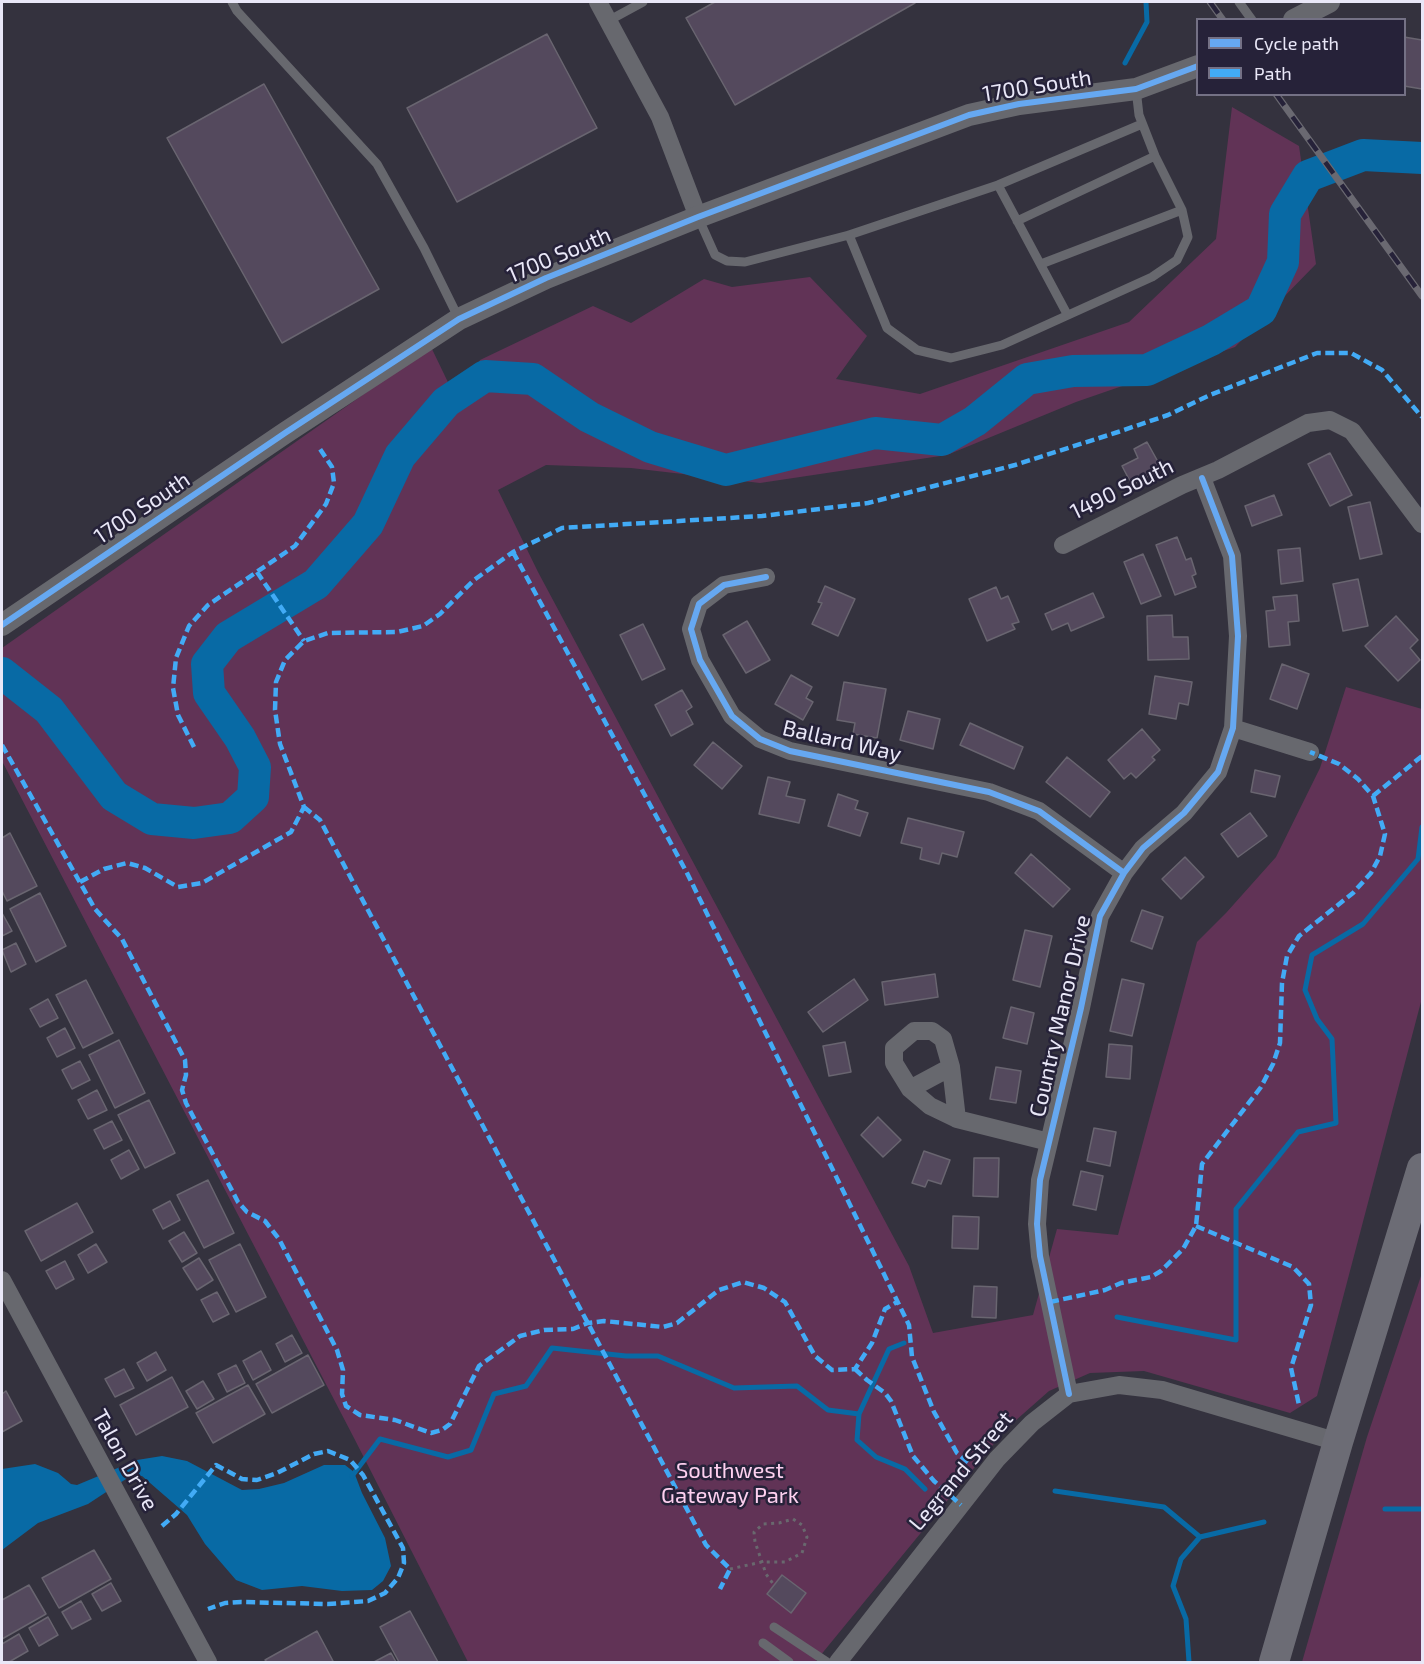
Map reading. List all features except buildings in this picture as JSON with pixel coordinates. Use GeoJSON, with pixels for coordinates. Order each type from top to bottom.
{"type":"FeatureCollection","features":[{"type":"Feature","properties":{"kind":"highway"},"geometry":{"type":"LineString","coordinates":[[1274,1662],[1338,1442],[1422,1168]]}},
{"type":"Feature","properties":{"kind":"street"},"geometry":{"type":"LineString","coordinates":[[598,2],[660,117],[698,217]]}},
{"type":"Feature","properties":{"kind":"street"},"geometry":{"type":"LineString","coordinates":[[1298,18],[1329,2]]}},
{"type":"Feature","properties":{"kind":"street","name":"1700 South"},"geometry":{"type":"LineString","coordinates":[[8,620],[459,319],[546,278],[698,217],[969,115],[1019,104],[1136,89],[1196,66]]}},
{"type":"Feature","properties":{"kind":"street","name":"1490 South"},"geometry":{"type":"LineString","coordinates":[[1063,545],[1182,485],[1202,478],[1308,423],[1330,420],[1352,430],[1422,524]]}},
{"type":"Feature","properties":{"kind":"street","name":"Country Manor Drive"},"geometry":{"type":"LineString","coordinates":[[1069,1394],[1040,1256],[1037,1224],[1040,1180],[1081,1008],[1100,916],[1124,873],[1143,848],[1184,813],[1218,772],[1233,728],[1238,636],[1232,556],[1202,478]]}},
{"type":"Feature","properties":{"kind":"street","name":"Ballard Way"},"geometry":{"type":"LineString","coordinates":[[766,577],[724,585],[699,604],[691,629],[700,660],[732,716],[760,739],[790,751],[989,792],[1040,811],[1124,873]]}},
{"type":"Feature","properties":{"kind":"street"},"geometry":{"type":"LineString","coordinates":[[1233,728],[1310,753]]}},
{"type":"Feature","properties":{"kind":"street"},"geometry":{"type":"LineString","coordinates":[[957,1119],[951,1067],[943,1039],[932,1031],[914,1031],[894,1048],[894,1064],[910,1089],[930,1106],[957,1119],[1049,1142]]}},
{"type":"Feature","properties":{"kind":"street"},"geometry":{"type":"LineString","coordinates":[[910,1089],[951,1067]]}},
{"type":"Feature","properties":{"kind":"street","name":"Talon Drive"},"geometry":{"type":"LineString","coordinates":[[2,1280],[208,1662]]}},
{"type":"Feature","properties":{"kind":"street","name":"Legrand Street"},"geometry":{"type":"LineString","coordinates":[[838,1662],[997,1459],[1032,1423],[1069,1394],[1119,1385],[1162,1390],[1338,1442]]}},
{"type":"Feature","properties":{"kind":"lane"},"geometry":{"type":"LineString","coordinates":[[232,2],[237,11],[377,164],[424,248],[459,319]]}},
{"type":"Feature","properties":{"kind":"lane"},"geometry":{"type":"LineString","coordinates":[[608,21],[643,2]]}},
{"type":"Feature","properties":{"kind":"lane"},"geometry":{"type":"LineString","coordinates":[[1239,2],[1251,18]]}},
{"type":"Feature","properties":{"kind":"lane"},"geometry":{"type":"LineString","coordinates":[[849,235],[887,328],[917,350],[951,358],[1002,345],[1152,277],[1177,260],[1188,237],[1182,210],[1142,124],[1136,89]]}},
{"type":"Feature","properties":{"kind":"lane"},"geometry":{"type":"LineString","coordinates":[[698,217],[716,255],[727,261],[745,262],[849,235],[998,184],[1142,124]]}},
{"type":"Feature","properties":{"kind":"lane"},"geometry":{"type":"LineString","coordinates":[[1017,221],[1155,156]]}},
{"type":"Feature","properties":{"kind":"lane"},"geometry":{"type":"LineString","coordinates":[[998,184],[1067,314]]}},
{"type":"Feature","properties":{"kind":"lane"},"geometry":{"type":"LineString","coordinates":[[1041,264],[1182,210]]}},
{"type":"Feature","properties":{"kind":"lane"},"geometry":{"type":"LineString","coordinates":[[774,1627],[827,1662]]}},
{"type":"Feature","properties":{"kind":"lane"},"geometry":{"type":"LineString","coordinates":[[763,1643],[789,1662]]}},
{"type":"Feature","properties":{"kind":"path"},"geometry":{"type":"LineString","coordinates":[[730,1569],[762,1562],[785,1562],[802,1553],[807,1537],[802,1525],[793,1519],[763,1524],[754,1532],[755,1542],[762,1562],[766,1574],[774,1585]]}},
{"type":"Feature","properties":{"kind":"green space","name":"Southwest Gateway Park"},"geometry":{"type":"Polygon","coordinates":[[[1232,107],[1299,146],[1316,264],[1235,347],[1076,402],[947,455],[760,483],[631,468],[546,465],[498,490],[538,572],[909,1266],[933,1333],[1033,1315],[1057,1229],[1118,1235],[1197,942],[1276,857],[1320,768],[1346,687],[1422,709],[1422,998],[1317,1396],[1290,1413],[1144,1371],[1090,1373],[1049,1391],[1006,1429],[815,1662],[468,1662],[2,761],[2,648],[431,347],[458,403],[480,360],[593,306],[631,323],[704,279],[732,287],[810,277],[867,336],[836,379],[920,394],[1129,322],[1216,239],[1232,107]]]}},
{"type":"Feature","properties":{"kind":"green space"},"geometry":{"type":"Polygon","coordinates":[[[1422,1273],[1422,1662],[1302,1662],[1367,1437],[1422,1273]]]}},
{"type":"Feature","properties":{"kind":"water"},"geometry":{"type":"Polygon","coordinates":[[[162,1456],[187,1461],[242,1490],[259,1489],[284,1483],[324,1465],[345,1465],[354,1472],[385,1538],[391,1566],[383,1581],[372,1590],[342,1591],[302,1586],[262,1590],[236,1580],[205,1544],[187,1515],[142,1476],[129,1477],[88,1504],[38,1523],[2,1550],[2,1469],[35,1464],[58,1473],[71,1484],[77,1485],[137,1460],[162,1456]]]}},
{"type":"Feature","properties":{"kind":"waterway"},"geometry":{"type":"LineString","coordinates":[[1125,63],[1147,22],[1146,2]]}},
{"type":"Feature","properties":{"kind":"waterway"},"geometry":{"type":"LineString","coordinates":[[2,673],[49,710],[114,796],[152,819],[194,823],[230,818],[253,797],[255,767],[240,738],[209,693],[207,664],[228,637],[316,584],[368,524],[400,456],[446,402],[485,376],[533,379],[589,417],[650,447],[726,470],[875,433],[942,440],[975,421],[1027,379],[1073,371],[1147,370],[1211,340],[1261,310],[1283,262],[1285,214],[1308,176],[1363,155],[1422,158]]}},
{"type":"Feature","properties":{"kind":"waterway"},"geometry":{"type":"LineString","coordinates":[[1117,1317],[1236,1340],[1236,1209],[1298,1132],[1336,1123],[1332,1039],[1317,1019],[1305,990],[1312,955],[1363,924],[1418,859],[1422,827]]}},
{"type":"Feature","properties":{"kind":"waterway"},"geometry":{"type":"LineString","coordinates":[[859,1414],[889,1349],[904,1343]]}},
{"type":"Feature","properties":{"kind":"waterway"},"geometry":{"type":"LineString","coordinates":[[352,1476],[380,1439],[448,1457],[471,1450],[494,1394],[526,1386],[552,1348],[626,1356],[658,1356],[734,1388],[797,1386],[828,1410],[859,1414],[857,1440],[876,1457],[905,1469],[925,1489]]}},
{"type":"Feature","properties":{"kind":"waterway"},"geometry":{"type":"LineString","coordinates":[[1055,1491],[1164,1507],[1200,1537]]}},
{"type":"Feature","properties":{"kind":"waterway"},"geometry":{"type":"LineString","coordinates":[[1385,1509],[1422,1509]]}},
{"type":"Feature","properties":{"kind":"waterway"},"geometry":{"type":"LineString","coordinates":[[1189,1662],[1186,1619],[1173,1586],[1181,1559],[1200,1537],[1264,1522]]}},
{"type":"Feature","properties":{"kind":"railway"},"geometry":{"type":"LineString","coordinates":[[1210,2],[1222,18]]}},
{"type":"Feature","properties":{"kind":"railway"},"geometry":{"type":"LineString","coordinates":[[1277,96],[1422,296]]}},
{"type":"Feature","properties":{"kind":"marked path"},"geometry":{"type":"LineString","coordinates":[[80,882],[104,869],[127,863],[145,868],[178,887],[202,883],[291,832],[304,807],[280,744],[275,710],[276,682],[285,660],[304,641],[328,633],[397,632],[423,626],[440,614],[474,580],[513,552],[562,528],[762,516],[868,503],[1015,465],[1118,432],[1168,415],[1210,395],[1317,353],[1351,353],[1382,370],[1422,417]]}},
{"type":"Feature","properties":{"kind":"marked path"},"geometry":{"type":"LineString","coordinates":[[194,747],[178,715],[173,688],[176,658],[189,626],[208,605],[295,546],[326,504],[334,483],[332,467],[318,446]]}},
{"type":"Feature","properties":{"kind":"marked path"},"geometry":{"type":"LineString","coordinates":[[513,552],[687,873],[909,1325],[912,1357],[934,1412],[957,1453],[969,1463]]}},
{"type":"Feature","properties":{"kind":"marked path"},"geometry":{"type":"LineString","coordinates":[[257,572],[304,641]]}},
{"type":"Feature","properties":{"kind":"marked path"},"geometry":{"type":"LineString","coordinates":[[2,745],[95,909],[122,939],[185,1060],[186,1075],[182,1090],[186,1103],[238,1202],[247,1212],[265,1221],[279,1239],[337,1350],[343,1370],[342,1394],[346,1406],[360,1415],[395,1420],[431,1433],[442,1430],[450,1424],[479,1366],[520,1336],[544,1330],[573,1329],[588,1323],[604,1321],[663,1327],[677,1323],[719,1290],[743,1282],[764,1288],[785,1302],[815,1356],[832,1370],[855,1369],[872,1343],[885,1309],[897,1302]]}},
{"type":"Feature","properties":{"kind":"marked path"},"geometry":{"type":"LineString","coordinates":[[1050,1302],[1151,1277],[1161,1271],[1183,1249],[1196,1226],[1202,1164],[1261,1087],[1273,1064],[1280,1043],[1282,983],[1287,956],[1299,936],[1353,893],[1371,873],[1380,856],[1385,834],[1373,796],[1358,779],[1339,764],[1310,752]]}},
{"type":"Feature","properties":{"kind":"marked path"},"geometry":{"type":"LineString","coordinates":[[1373,796],[1422,756]]}},
{"type":"Feature","properties":{"kind":"marked path"},"geometry":{"type":"LineString","coordinates":[[304,807],[320,820],[706,1545],[730,1569],[720,1589]]}},
{"type":"Feature","properties":{"kind":"marked path"},"geometry":{"type":"LineString","coordinates":[[1196,1226],[1293,1267],[1309,1284],[1311,1305],[1291,1368],[1299,1405]]}},
{"type":"Feature","properties":{"kind":"marked path"},"geometry":{"type":"LineString","coordinates":[[855,1369],[885,1393],[891,1401],[913,1456],[934,1481],[961,1505]]}},
{"type":"Feature","properties":{"kind":"marked path"},"geometry":{"type":"LineString","coordinates":[[162,1526],[176,1514],[216,1465],[242,1479],[257,1480],[277,1473],[314,1454],[328,1451],[350,1460],[363,1475],[403,1548],[404,1563],[398,1578],[385,1593],[368,1601],[328,1604],[241,1602],[225,1603],[208,1609]]}},
{"type":"Feature","properties":{"kind":"cycle path"},"geometry":{"type":"LineString","coordinates":[[2,625],[285,433],[459,319],[546,278],[698,217],[969,115],[1019,104],[1136,89],[1196,67]]}},
{"type":"Feature","properties":{"kind":"cycle path"},"geometry":{"type":"LineString","coordinates":[[1069,1394],[1040,1256],[1037,1224],[1040,1180],[1081,1008],[1100,916],[1124,873],[1143,848],[1184,813],[1218,772],[1233,728],[1238,636],[1232,556],[1202,478]]}},
{"type":"Feature","properties":{"kind":"cycle path"},"geometry":{"type":"LineString","coordinates":[[766,577],[724,585],[699,604],[691,629],[700,660],[732,716],[760,739],[790,751],[989,792],[1039,811],[1124,873]]}}]}
